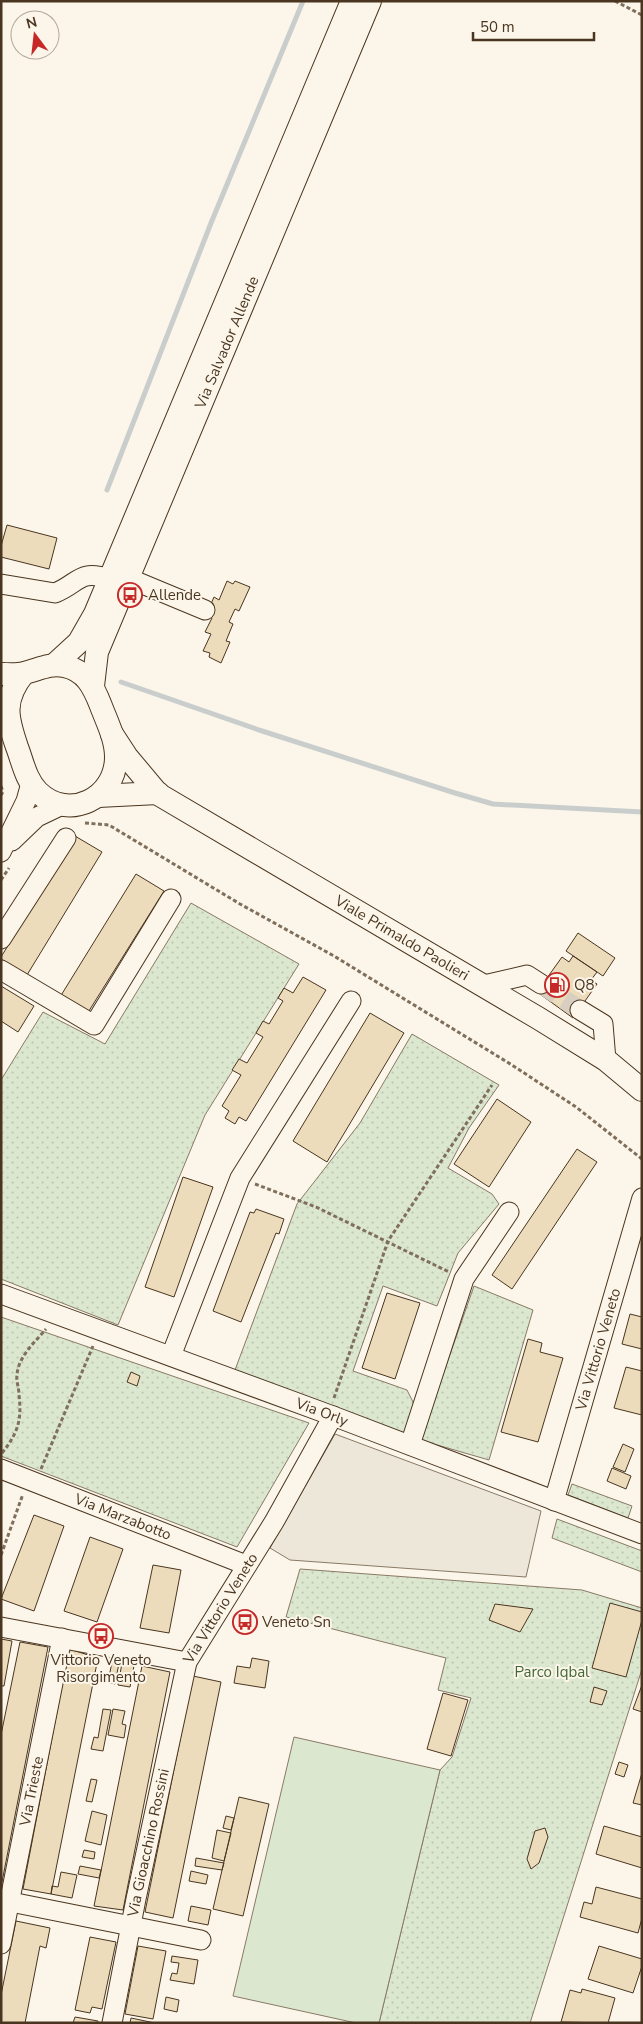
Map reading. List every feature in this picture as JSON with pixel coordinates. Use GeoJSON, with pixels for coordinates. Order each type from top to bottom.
{"type":"FeatureCollection","features":[{"type":"Feature","properties":{"kind":"main road","name":"Via Salvador Allende"},"geometry":{"type":"LineString","coordinates":[[93,686],[97,652],[119,578],[352,1]]}},
{"type":"Feature","properties":{"kind":"main road","name":"Via Salvador Allende"},"geometry":{"type":"LineString","coordinates":[[54,665],[79,642],[119,578],[370,1]]}},
{"type":"Feature","properties":{"kind":"main road","name":"Viale Primaldo Paolieri"},"geometry":{"type":"LineString","coordinates":[[1,674],[24,673],[38,667],[64,666],[76,671],[93,686],[115,746],[115,764],[110,782],[98,796]]}},
{"type":"Feature","properties":{"kind":"main road"},"geometry":{"type":"LineString","coordinates":[[24,673],[14,687],[8,704],[7,728],[31,783],[42,795],[60,806],[77,804],[98,796],[158,793]]}},
{"type":"Feature","properties":{"kind":"main road","name":"Viale Primaldo Paolieri"},"geometry":{"type":"LineString","coordinates":[[112,734],[128,757],[158,793],[484,985],[606,1060],[642,1090]]}},
{"type":"Feature","properties":{"kind":"street"},"geometry":{"type":"LineString","coordinates":[[1,584],[55,593],[86,575],[99,575],[119,578],[204,610]]}},
{"type":"Feature","properties":{"kind":"street"},"geometry":{"type":"LineString","coordinates":[[6,853],[31,783]]}},
{"type":"Feature","properties":{"kind":"street"},"geometry":{"type":"LineString","coordinates":[[6,853],[37,818],[60,806]]}},
{"type":"Feature","properties":{"kind":"street"},"geometry":{"type":"LineString","coordinates":[[1,939],[66,838]]}},
{"type":"Feature","properties":{"kind":"street"},"geometry":{"type":"LineString","coordinates":[[1,970],[94,1025],[171,899]]}},
{"type":"Feature","properties":{"kind":"street"},"geometry":{"type":"LineString","coordinates":[[484,985],[527,975],[541,984]]}},
{"type":"Feature","properties":{"kind":"street"},"geometry":{"type":"LineString","coordinates":[[171,1356],[240,1178],[350,1001]]}},
{"type":"Feature","properties":{"kind":"street"},"geometry":{"type":"LineString","coordinates":[[580,1010],[603,1024],[606,1060]]}},
{"type":"Feature","properties":{"kind":"street","name":"Via Vittorio Veneto"},"geometry":{"type":"LineString","coordinates":[[554,1501],[642,1198]]}},
{"type":"Feature","properties":{"kind":"street"},"geometry":{"type":"LineString","coordinates":[[410,1445],[464,1279],[509,1212]]}},
{"type":"Feature","properties":{"kind":"street","name":"Via Orly"},"geometry":{"type":"LineString","coordinates":[[1,1294],[333,1416],[642,1534]]}},
{"type":"Feature","properties":{"kind":"street","name":"Via Vittorio Veneto"},"geometry":{"type":"LineString","coordinates":[[1,1627],[187,1662],[274,1522],[333,1416]]}},
{"type":"Feature","properties":{"kind":"street","name":"Via Marzabotto"},"geometry":{"type":"LineString","coordinates":[[1,1469],[246,1565]]}},
{"type":"Feature","properties":{"kind":"street","name":"Via Trieste"},"geometry":{"type":"LineString","coordinates":[[1,1944],[6,1901],[62,1638]]}},
{"type":"Feature","properties":{"kind":"street","name":"Via Gioacchino Rossini"},"geometry":{"type":"LineString","coordinates":[[112,2023],[187,1662]]}},
{"type":"Feature","properties":{"kind":"street"},"geometry":{"type":"LineString","coordinates":[[6,1901],[201,1940]]}},
{"type":"Feature","properties":{"kind":"path"},"geometry":{"type":"LineString","coordinates":[[615,1],[642,15]]}},
{"type":"Feature","properties":{"kind":"path"},"geometry":{"type":"LineString","coordinates":[[1,786],[3,792],[1,795]]}},
{"type":"Feature","properties":{"kind":"path"},"geometry":{"type":"LineString","coordinates":[[83,823],[109,825],[240,904],[334,956],[512,1065],[576,1108],[642,1159]]}},
{"type":"Feature","properties":{"kind":"path"},"geometry":{"type":"LineString","coordinates":[[1,880],[6,853]]}},
{"type":"Feature","properties":{"kind":"path"},"geometry":{"type":"LineString","coordinates":[[333,1416],[331,1406],[388,1241],[492,1085]]}},
{"type":"Feature","properties":{"kind":"path"},"geometry":{"type":"LineString","coordinates":[[240,1178],[316,1207],[464,1279]]}},
{"type":"Feature","properties":{"kind":"path"},"geometry":{"type":"LineString","coordinates":[[1,1453],[15,1432],[21,1416],[17,1375],[20,1364],[29,1348],[49,1324]]}},
{"type":"Feature","properties":{"kind":"path"},"geometry":{"type":"LineString","coordinates":[[1,1555],[24,1492],[44,1465],[99,1330]]}},
{"type":"Feature","properties":{"kind":"green space"},"geometry":{"type":"Polygon","coordinates":[[[191,903],[299,964],[205,1115],[118,1325],[1,1279],[1,1080],[43,1012],[105,1044],[191,903]]]}},
{"type":"Feature","properties":{"kind":"green space"},"geometry":{"type":"Polygon","coordinates":[[[412,1034],[499,1085],[469,1128],[448,1168],[492,1194],[499,1204],[458,1253],[437,1306],[383,1286],[353,1371],[407,1390],[415,1406],[406,1434],[235,1370],[297,1204],[360,1123],[412,1034]]]}},
{"type":"Feature","properties":{"kind":"green space"},"geometry":{"type":"Polygon","coordinates":[[[474,1286],[533,1310],[489,1460],[420,1440],[474,1286]]]}},
{"type":"Feature","properties":{"kind":"green space"},"geometry":{"type":"Polygon","coordinates":[[[1,1317],[309,1423],[237,1547],[1,1456],[1,1317]]]}},
{"type":"Feature","properties":{"kind":"green space"},"geometry":{"type":"Polygon","coordinates":[[[572,1484],[632,1506],[628,1518],[568,1495],[572,1484]]]}},
{"type":"Feature","properties":{"kind":"green space"},"geometry":{"type":"Polygon","coordinates":[[[557,1519],[642,1551],[642,1572],[552,1538],[557,1519]]]}},
{"type":"Feature","properties":{"kind":"green space","name":"Parco Iqbal"},"geometry":{"type":"Polygon","coordinates":[[[300,1569],[582,1590],[642,1608],[642,1669],[530,2023],[379,2023],[440,1770],[452,1757],[471,1698],[438,1690],[446,1658],[286,1617],[300,1569]]]}},
{"type":"Feature","properties":{"kind":"green space"},"geometry":{"type":"Polygon","coordinates":[[[294,1737],[440,1770],[379,2023],[356,2023],[233,1996],[294,1737]]]}},
{"type":"Feature","properties":{"kind":"shaded area"},"geometry":{"type":"Polygon","coordinates":[[[335,1434],[541,1511],[526,1577],[290,1560],[270,1548],[335,1434]]]}},
{"type":"Feature","properties":{"kind":"building"},"geometry":{"type":"Polygon","coordinates":[[[7,525],[57,538],[49,569],[1,557],[1,546],[7,525]]]}},
{"type":"Feature","properties":{"kind":"building"},"geometry":{"type":"Polygon","coordinates":[[[227,581],[233,584],[235,581],[250,587],[239,611],[235,609],[229,622],[233,624],[226,641],[230,642],[221,663],[209,657],[210,653],[203,651],[211,634],[205,632],[212,618],[206,615],[214,597],[219,600],[227,581]]]}},
{"type":"Feature","properties":{"kind":"building"},"geometry":{"type":"Polygon","coordinates":[[[75,836],[102,852],[27,975],[1,959],[1,957],[75,836]]]}},
{"type":"Feature","properties":{"kind":"building"},"geometry":{"type":"Polygon","coordinates":[[[136,874],[164,891],[87,1014],[60,997],[136,874]]]}},
{"type":"Feature","properties":{"kind":"building"},"geometry":{"type":"Polygon","coordinates":[[[578,933],[615,958],[603,976],[566,951],[578,933]]]}},
{"type":"Feature","properties":{"kind":"building"},"geometry":{"type":"Polygon","coordinates":[[[573,956],[597,972],[591,980],[597,984],[573,1018],[537,992],[562,957],[569,962],[573,956]]]}},
{"type":"Feature","properties":{"kind":"building"},"geometry":{"type":"Polygon","coordinates":[[[303,977],[326,990],[246,1121],[239,1117],[235,1124],[225,1118],[229,1111],[222,1106],[241,1075],[232,1070],[239,1059],[247,1063],[263,1037],[256,1033],[263,1021],[269,1024],[283,1001],[278,998],[284,988],[293,993],[303,977]]]}},
{"type":"Feature","properties":{"kind":"building"},"geometry":{"type":"Polygon","coordinates":[[[1,986],[34,1006],[18,1032],[1,1021],[1,986]]]}},
{"type":"Feature","properties":{"kind":"building"},"geometry":{"type":"Polygon","coordinates":[[[370,1013],[404,1033],[327,1162],[293,1141],[370,1013]]]}},
{"type":"Feature","properties":{"kind":"building"},"geometry":{"type":"Polygon","coordinates":[[[497,1099],[531,1122],[489,1187],[454,1164],[497,1099]]]}},
{"type":"Feature","properties":{"kind":"building"},"geometry":{"type":"Polygon","coordinates":[[[577,1149],[597,1162],[512,1289],[492,1275],[577,1149]]]}},
{"type":"Feature","properties":{"kind":"building"},"geometry":{"type":"Polygon","coordinates":[[[183,1177],[213,1187],[174,1297],[145,1287],[183,1177]]]}},
{"type":"Feature","properties":{"kind":"building"},"geometry":{"type":"Polygon","coordinates":[[[256,1209],[284,1219],[279,1234],[276,1233],[241,1322],[213,1311],[250,1212],[254,1213],[256,1209]]]}},
{"type":"Feature","properties":{"kind":"building"},"geometry":{"type":"Polygon","coordinates":[[[387,1293],[420,1303],[395,1379],[362,1368],[387,1293]]]}},
{"type":"Feature","properties":{"kind":"building"},"geometry":{"type":"Polygon","coordinates":[[[630,1314],[642,1317],[642,1349],[622,1344],[630,1314]]]}},
{"type":"Feature","properties":{"kind":"building"},"geometry":{"type":"Polygon","coordinates":[[[528,1339],[542,1343],[540,1352],[563,1358],[538,1442],[501,1432],[528,1339]]]}},
{"type":"Feature","properties":{"kind":"building"},"geometry":{"type":"Polygon","coordinates":[[[626,1367],[642,1371],[642,1415],[614,1408],[626,1367]]]}},
{"type":"Feature","properties":{"kind":"building"},"geometry":{"type":"Polygon","coordinates":[[[131,1372],[140,1376],[137,1386],[127,1382],[131,1372]]]}},
{"type":"Feature","properties":{"kind":"building"},"geometry":{"type":"Polygon","coordinates":[[[623,1444],[634,1449],[625,1472],[613,1467],[623,1444]]]}},
{"type":"Feature","properties":{"kind":"building"},"geometry":{"type":"Polygon","coordinates":[[[612,1468],[631,1476],[626,1489],[607,1481],[612,1468]]]}},
{"type":"Feature","properties":{"kind":"building"},"geometry":{"type":"Polygon","coordinates":[[[34,1515],[64,1526],[34,1611],[1,1599],[34,1515]]]}},
{"type":"Feature","properties":{"kind":"building"},"geometry":{"type":"Polygon","coordinates":[[[90,1537],[123,1549],[97,1622],[64,1611],[90,1537]]]}},
{"type":"Feature","properties":{"kind":"building"},"geometry":{"type":"Polygon","coordinates":[[[153,1565],[181,1570],[169,1633],[140,1628],[153,1565]]]}},
{"type":"Feature","properties":{"kind":"building"},"geometry":{"type":"Polygon","coordinates":[[[610,1603],[642,1612],[642,1620],[626,1677],[592,1668],[610,1603]]]}},
{"type":"Feature","properties":{"kind":"building"},"geometry":{"type":"Polygon","coordinates":[[[495,1604],[533,1609],[520,1632],[489,1620],[495,1604]]]}},
{"type":"Feature","properties":{"kind":"building"},"geometry":{"type":"Polygon","coordinates":[[[1,1639],[12,1641],[4,1686],[1,1686],[1,1639]]]}},
{"type":"Feature","properties":{"kind":"building"},"geometry":{"type":"Polygon","coordinates":[[[20,1642],[48,1647],[1,1887],[1,1735],[20,1642]]]}},
{"type":"Feature","properties":{"kind":"building"},"geometry":{"type":"Polygon","coordinates":[[[69,1649],[98,1658],[51,1894],[23,1889],[69,1649]]]}},
{"type":"Feature","properties":{"kind":"building"},"geometry":{"type":"Polygon","coordinates":[[[252,1658],[269,1661],[265,1688],[234,1683],[237,1666],[250,1668],[252,1658]]]}},
{"type":"Feature","properties":{"kind":"building"},"geometry":{"type":"Polygon","coordinates":[[[112,1662],[119,1663],[115,1684],[108,1682],[112,1662]]]}},
{"type":"Feature","properties":{"kind":"building"},"geometry":{"type":"Polygon","coordinates":[[[122,1663],[134,1666],[130,1687],[118,1685],[122,1663]]]}},
{"type":"Feature","properties":{"kind":"building"},"geometry":{"type":"Polygon","coordinates":[[[142,1666],[170,1672],[123,1910],[94,1906],[142,1666]]]}},
{"type":"Feature","properties":{"kind":"building"},"geometry":{"type":"Polygon","coordinates":[[[193,1676],[221,1682],[173,1918],[145,1912],[193,1676]]]}},
{"type":"Feature","properties":{"kind":"building"},"geometry":{"type":"Polygon","coordinates":[[[642,1685],[642,1712],[633,1709],[642,1685]]]}},
{"type":"Feature","properties":{"kind":"building"},"geometry":{"type":"Polygon","coordinates":[[[594,1687],[607,1691],[602,1705],[590,1702],[594,1687]]]}},
{"type":"Feature","properties":{"kind":"building"},"geometry":{"type":"Polygon","coordinates":[[[443,1693],[468,1700],[451,1756],[427,1749],[443,1693]]]}},
{"type":"Feature","properties":{"kind":"building"},"geometry":{"type":"Polygon","coordinates":[[[103,1709],[111,1710],[103,1751],[91,1749],[94,1737],[98,1738],[103,1709]]]}},
{"type":"Feature","properties":{"kind":"building"},"geometry":{"type":"Polygon","coordinates":[[[113,1709],[125,1711],[122,1724],[126,1725],[124,1738],[108,1735],[113,1709]]]}},
{"type":"Feature","properties":{"kind":"building"},"geometry":{"type":"Polygon","coordinates":[[[619,1762],[628,1765],[624,1777],[615,1774],[619,1762]]]}},
{"type":"Feature","properties":{"kind":"building"},"geometry":{"type":"Polygon","coordinates":[[[642,1773],[642,1805],[633,1803],[642,1773]]]}},
{"type":"Feature","properties":{"kind":"building"},"geometry":{"type":"Polygon","coordinates":[[[91,1779],[97,1780],[92,1802],[86,1801],[91,1779]]]}},
{"type":"Feature","properties":{"kind":"building"},"geometry":{"type":"Polygon","coordinates":[[[239,1797],[269,1804],[243,1916],[213,1909],[239,1797]]]}},
{"type":"Feature","properties":{"kind":"building"},"geometry":{"type":"Polygon","coordinates":[[[92,1811],[107,1815],[101,1845],[85,1841],[92,1811]]]}},
{"type":"Feature","properties":{"kind":"building"},"geometry":{"type":"Polygon","coordinates":[[[226,1816],[234,1818],[231,1830],[223,1828],[226,1816]]]}},
{"type":"Feature","properties":{"kind":"building"},"geometry":{"type":"Polygon","coordinates":[[[604,1826],[642,1837],[642,1868],[596,1854],[604,1826]]]}},
{"type":"Feature","properties":{"kind":"building"},"geometry":{"type":"Polygon","coordinates":[[[545,1828],[548,1837],[539,1863],[531,1869],[527,1859],[535,1831],[545,1828]]]}},
{"type":"Feature","properties":{"kind":"building"},"geometry":{"type":"Polygon","coordinates":[[[217,1830],[231,1833],[224,1861],[212,1858],[217,1830]]]}},
{"type":"Feature","properties":{"kind":"building"},"geometry":{"type":"Polygon","coordinates":[[[84,1850],[95,1852],[94,1859],[82,1857],[84,1850]]]}},
{"type":"Feature","properties":{"kind":"building"},"geometry":{"type":"Polygon","coordinates":[[[196,1858],[224,1863],[222,1870],[195,1866],[196,1858]]]}},
{"type":"Feature","properties":{"kind":"building"},"geometry":{"type":"Polygon","coordinates":[[[80,1866],[101,1870],[99,1878],[78,1874],[80,1866]]]}},
{"type":"Feature","properties":{"kind":"building"},"geometry":{"type":"Polygon","coordinates":[[[191,1871],[208,1875],[206,1884],[189,1881],[191,1871]]]}},
{"type":"Feature","properties":{"kind":"building"},"geometry":{"type":"Polygon","coordinates":[[[61,1872],[77,1875],[72,1898],[51,1894],[52,1886],[58,1887],[61,1872]]]}},
{"type":"Feature","properties":{"kind":"building"},"geometry":{"type":"Polygon","coordinates":[[[596,1887],[642,1899],[642,1918],[638,1933],[580,1917],[584,1902],[592,1904],[596,1887]]]}},
{"type":"Feature","properties":{"kind":"building"},"geometry":{"type":"Polygon","coordinates":[[[191,1906],[211,1910],[208,1925],[188,1921],[191,1906]]]}},
{"type":"Feature","properties":{"kind":"building"},"geometry":{"type":"Polygon","coordinates":[[[16,1921],[50,1928],[46,1948],[40,1946],[25,2023],[1,2023],[1,1995],[16,1921]]]}},
{"type":"Feature","properties":{"kind":"building"},"geometry":{"type":"Polygon","coordinates":[[[90,1937],[116,1942],[102,2009],[92,2007],[90,2013],[75,2010],[90,1937]]]}},
{"type":"Feature","properties":{"kind":"building"},"geometry":{"type":"Polygon","coordinates":[[[138,1946],[166,1951],[153,2019],[125,2014],[138,1946]]]}},
{"type":"Feature","properties":{"kind":"building"},"geometry":{"type":"Polygon","coordinates":[[[599,1946],[642,1959],[642,1966],[633,1993],[588,1979],[599,1946]]]}},
{"type":"Feature","properties":{"kind":"building"},"geometry":{"type":"Polygon","coordinates":[[[172,1956],[198,1960],[194,1984],[170,1980],[172,1973],[177,1974],[179,1963],[171,1962],[172,1956]]]}},
{"type":"Feature","properties":{"kind":"building"},"geometry":{"type":"Polygon","coordinates":[[[582,1989],[615,1998],[608,2023],[561,2022],[570,1990],[581,1993],[582,1989]]]}},
{"type":"Feature","properties":{"kind":"building"},"geometry":{"type":"Polygon","coordinates":[[[166,1997],[179,2000],[177,2012],[164,2009],[166,1997]]]}},
{"type":"Feature","properties":{"kind":"building"},"geometry":{"type":"Polygon","coordinates":[[[75,2017],[98,2021],[98,2023],[73,2023],[75,2017]]]}},
{"type":"Feature","properties":{"kind":"building"},"geometry":{"type":"Polygon","coordinates":[[[131,2018],[155,2023],[130,2023],[131,2018]]]}},
{"type":"Feature","properties":{"kind":"waterway"},"geometry":{"type":"LineString","coordinates":[[107,490],[211,223],[303,1]]}},
{"type":"Feature","properties":{"kind":"waterway"},"geometry":{"type":"LineString","coordinates":[[121,682],[259,730],[493,804],[642,812]]}},
{"type":"Feature","properties":{"kind":"tunnel"},"geometry":{"type":"LineString","coordinates":[[541,984],[580,1010]]}},
{"type":"Feature","properties":{"kind":"place","name":"Allende"},"geometry":{"type":"Point","coordinates":[130,595]}},
{"type":"Feature","properties":{"kind":"place","name":"Q8"},"geometry":{"type":"Point","coordinates":[557,985]}},
{"type":"Feature","properties":{"kind":"place","name":"Veneto Sn"},"geometry":{"type":"Point","coordinates":[245,1622]}},
{"type":"Feature","properties":{"kind":"place","name":"Vittorio Veneto Risorgimento"},"geometry":{"type":"Point","coordinates":[101,1636]}}]}
